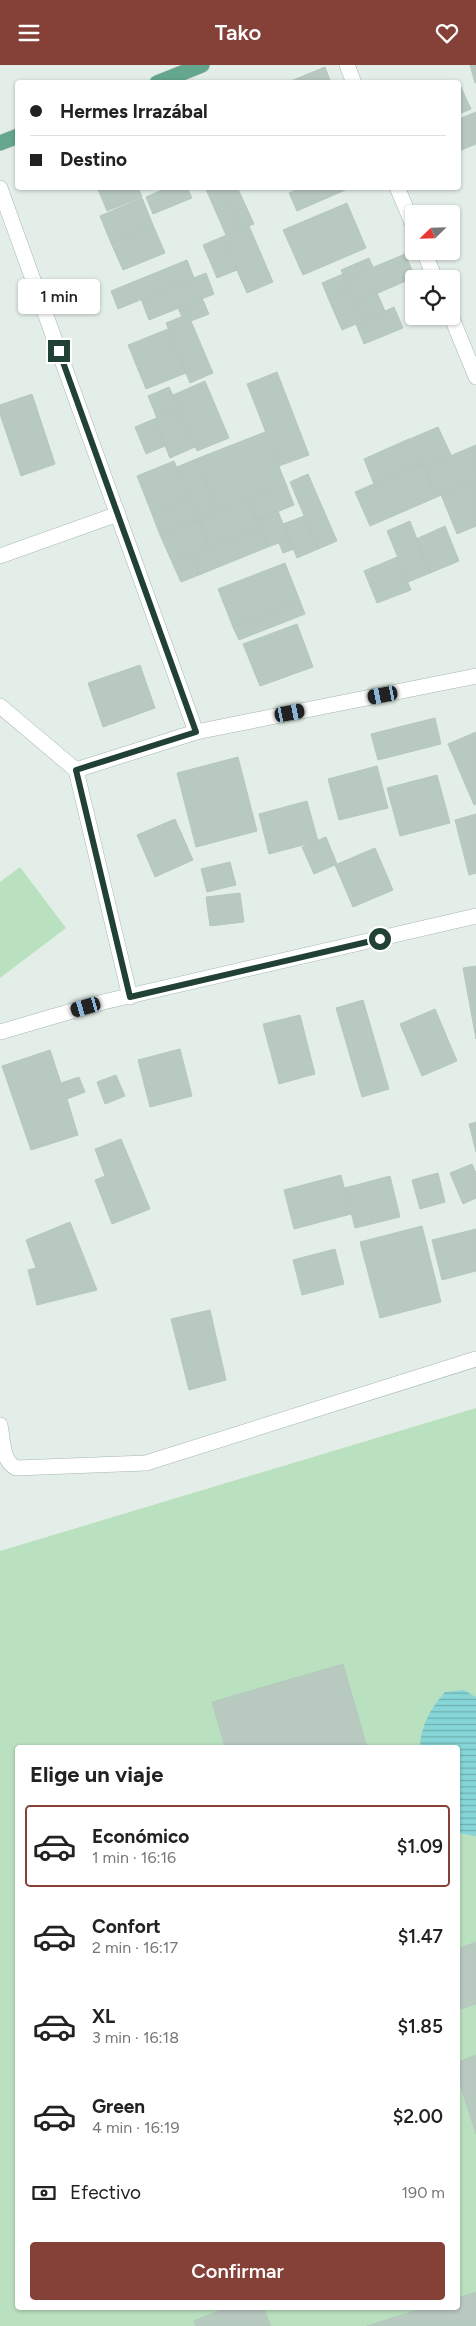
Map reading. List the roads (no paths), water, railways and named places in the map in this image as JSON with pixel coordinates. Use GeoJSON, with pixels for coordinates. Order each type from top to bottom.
{"type":"FeatureCollection","features":[{"type":"Feature","properties":{"kind":"main road"},"geometry":{"type":"LineString","coordinates":[[164,80],[202,65]]}},
{"type":"Feature","properties":{"kind":"main road"},"geometry":{"type":"LineString","coordinates":[[0,143],[15,137]]}},
{"type":"Feature","properties":{"kind":"street"},"geometry":{"type":"LineString","coordinates":[[346,65],[353,80]]}},
{"type":"Feature","properties":{"kind":"street"},"geometry":{"type":"LineString","coordinates":[[0,188],[196,732]]}},
{"type":"Feature","properties":{"kind":"street"},"geometry":{"type":"LineString","coordinates":[[398,190],[405,206]]}},
{"type":"Feature","properties":{"kind":"street"},"geometry":{"type":"LineString","coordinates":[[455,325],[476,377]]}},
{"type":"Feature","properties":{"kind":"street"},"geometry":{"type":"LineString","coordinates":[[0,556],[118,514]]}},
{"type":"Feature","properties":{"kind":"street"},"geometry":{"type":"LineString","coordinates":[[76,770],[196,732],[476,676]]}},
{"type":"Feature","properties":{"kind":"street"},"geometry":{"type":"LineString","coordinates":[[0,706],[76,770],[130,997]]}},
{"type":"Feature","properties":{"kind":"street"},"geometry":{"type":"LineString","coordinates":[[0,1032],[103,1002],[476,917]]}},
{"type":"Feature","properties":{"kind":"street"},"geometry":{"type":"LineString","coordinates":[[0,1425],[6,1457],[9,1465],[16,1468],[146,1463],[476,1359]]}},
{"type":"Feature","properties":{"kind":"water"},"geometry":{"type":"Polygon","coordinates":[[[464,1690],[476,1697],[476,1836],[460,1833],[460,1745],[420,1745],[425,1723],[431,1710],[445,1692],[464,1690]]]}}]}
